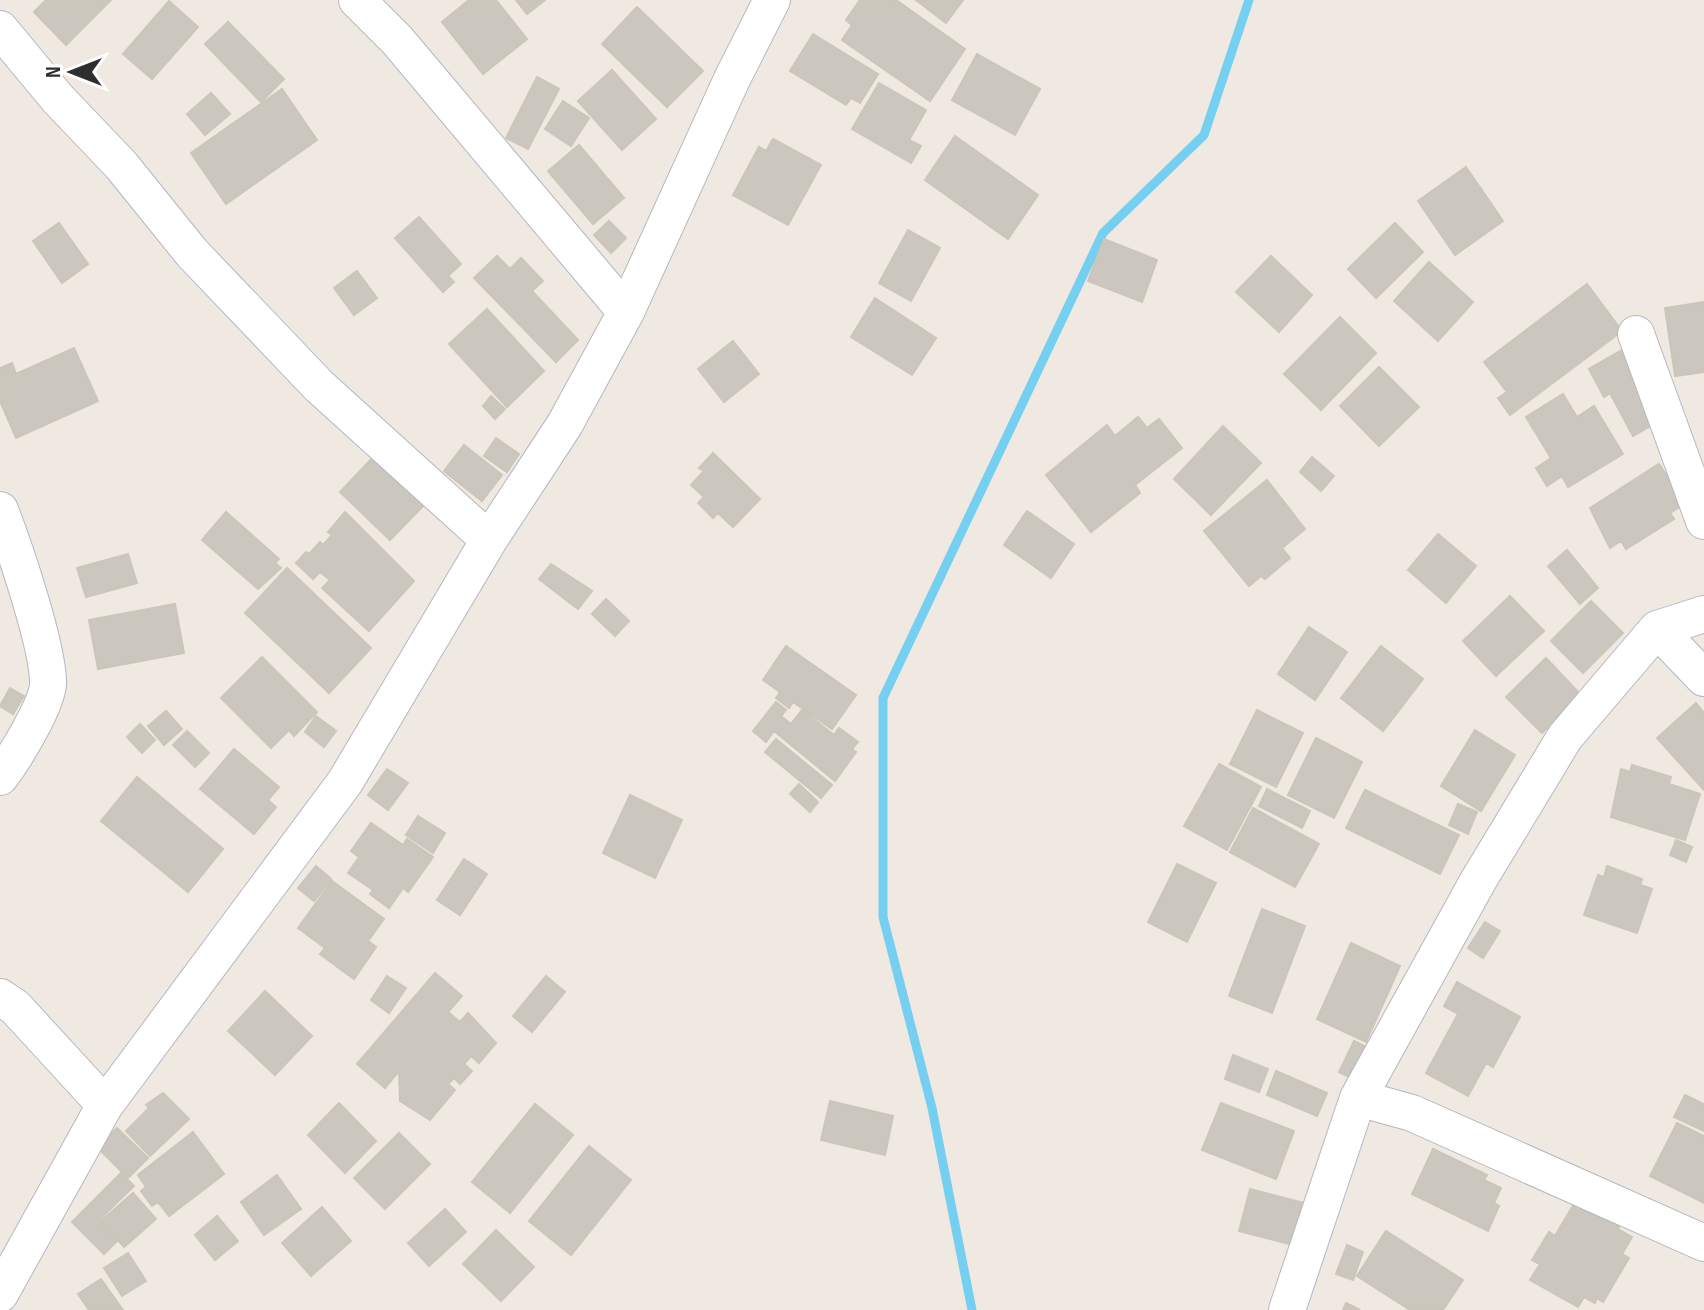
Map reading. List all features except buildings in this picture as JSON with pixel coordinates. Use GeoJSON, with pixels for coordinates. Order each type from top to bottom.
{"type":"FeatureCollection","features":[{"type":"Feature","properties":{"kind":"street"},"geometry":{"type":"LineString","coordinates":[[357,0],[397,40],[626,312]]}},
{"type":"Feature","properties":{"kind":"street"},"geometry":{"type":"LineString","coordinates":[[0,1294],[105,1105],[345,782],[489,540],[565,424],[626,312],[732,79],[772,0]]}},
{"type":"Feature","properties":{"kind":"street"},"geometry":{"type":"LineString","coordinates":[[0,29],[58,99],[121,165],[192,253],[309,375],[489,540]]}},
{"type":"Feature","properties":{"kind":"street"},"geometry":{"type":"LineString","coordinates":[[1636,334],[1704,521]]}},
{"type":"Feature","properties":{"kind":"street"},"geometry":{"type":"LineString","coordinates":[[0,512],[46,659],[48,687],[16,756],[0,777]]}},
{"type":"Feature","properties":{"kind":"street"},"geometry":{"type":"LineString","coordinates":[[1287,1310],[1358,1098],[1478,881],[1565,737],[1657,629],[1704,614]]}},
{"type":"Feature","properties":{"kind":"street"},"geometry":{"type":"LineString","coordinates":[[1657,629],[1704,678]]}},
{"type":"Feature","properties":{"kind":"street"},"geometry":{"type":"LineString","coordinates":[[0,997],[15,1007],[105,1105]]}},
{"type":"Feature","properties":{"kind":"street"},"geometry":{"type":"LineString","coordinates":[[1358,1098],[1412,1113],[1704,1243]]}},
{"type":"Feature","properties":{"kind":"waterway"},"geometry":{"type":"LineString","coordinates":[[972,1310],[932,1108],[883,917],[883,698],[1103,233],[1204,135],[1249,0]]}}]}
